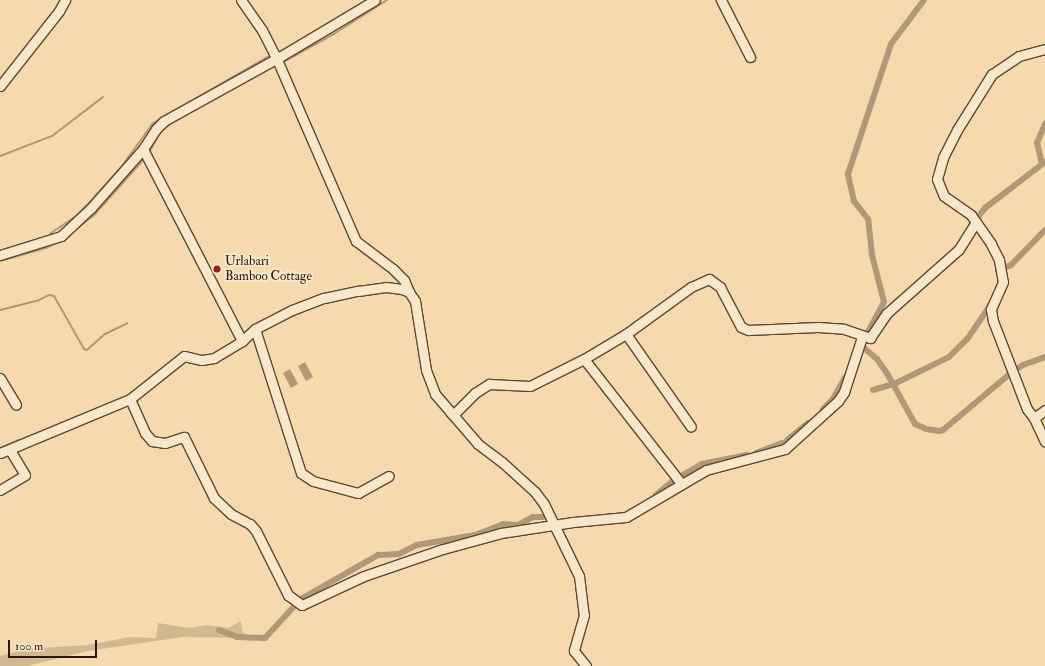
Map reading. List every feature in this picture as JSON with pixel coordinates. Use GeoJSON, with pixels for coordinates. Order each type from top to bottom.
{"type":"FeatureCollection","features":[{"type":"Feature","properties":{"kind":"street"},"geometry":{"type":"LineString","coordinates":[[0,86],[59,11],[65,0]]}},
{"type":"Feature","properties":{"kind":"street"},"geometry":{"type":"LineString","coordinates":[[241,0],[262,30],[276,59],[356,241],[393,269],[404,280],[417,309],[424,358],[431,384],[441,403],[478,444],[535,492],[553,525],[579,576],[584,615],[574,651],[586,666]]}},
{"type":"Feature","properties":{"kind":"street"},"geometry":{"type":"LineString","coordinates":[[0,255],[47,242],[61,236],[91,208],[143,149],[156,129],[164,121],[276,59],[375,0]]}},
{"type":"Feature","properties":{"kind":"street"},"geometry":{"type":"LineString","coordinates":[[721,0],[750,57]]}},
{"type":"Feature","properties":{"kind":"street"},"geometry":{"type":"LineString","coordinates":[[1045,49],[1019,56],[992,74],[957,130],[943,158],[937,179],[939,188],[944,196],[978,227],[999,260],[1003,282],[991,309],[993,321],[1020,396],[1034,418],[1045,442]]}},
{"type":"Feature","properties":{"kind":"street"},"geometry":{"type":"LineString","coordinates":[[143,149],[242,341]]}},
{"type":"Feature","properties":{"kind":"street"},"geometry":{"type":"LineString","coordinates":[[451,413],[454,414],[476,393],[489,384],[530,386],[584,359],[626,334],[675,298],[709,279],[720,287],[741,327],[748,330],[818,327],[844,329],[862,337],[871,337],[888,313],[949,259],[978,227]]}},
{"type":"Feature","properties":{"kind":"street"},"geometry":{"type":"LineString","coordinates":[[0,453],[130,399],[184,356],[208,360],[242,341],[255,329],[292,310],[324,298],[386,287],[402,289],[409,292]]}},
{"type":"Feature","properties":{"kind":"street"},"geometry":{"type":"LineString","coordinates":[[255,329],[301,473],[313,481],[358,493],[389,476]]}},
{"type":"Feature","properties":{"kind":"street"},"geometry":{"type":"LineString","coordinates":[[626,334],[691,427]]}},
{"type":"Feature","properties":{"kind":"street"},"geometry":{"type":"LineString","coordinates":[[130,399],[145,433],[152,441],[165,443],[184,438],[214,498],[231,514],[250,524],[256,531],[288,595],[304,605],[401,562],[501,533],[553,525],[626,518],[681,483],[706,470],[785,449],[838,401],[844,392],[862,337]]}},
{"type":"Feature","properties":{"kind":"street"},"geometry":{"type":"LineString","coordinates":[[584,359],[681,483]]}},
{"type":"Feature","properties":{"kind":"street"},"geometry":{"type":"LineString","coordinates":[[0,378],[16,405]]}},
{"type":"Feature","properties":{"kind":"street"},"geometry":{"type":"LineString","coordinates":[[1034,418],[1045,410]]}},
{"type":"Feature","properties":{"kind":"street"},"geometry":{"type":"LineString","coordinates":[[0,490],[24,475],[10,450]]}},
{"type":"Feature","properties":{"kind":"shaded area"},"geometry":{"type":"Polygon","coordinates":[[[305,362],[313,377],[306,381],[298,366],[305,362]]]}},
{"type":"Feature","properties":{"kind":"shaded area"},"geometry":{"type":"Polygon","coordinates":[[[290,369],[298,384],[291,388],[283,373],[290,369]]]}},
{"type":"Feature","properties":{"kind":"shaded area"},"geometry":{"type":"Polygon","coordinates":[[[241,621],[242,631],[249,638],[183,637],[88,651],[27,666],[0,666],[0,656],[26,649],[87,645],[130,637],[156,638],[158,623],[189,628],[207,625],[228,628],[241,621]]]}},
{"type":"Feature","properties":{"kind":"waterway"},"geometry":{"type":"LineString","coordinates":[[285,61],[334,34],[387,0]]}},
{"type":"Feature","properties":{"kind":"waterway"},"geometry":{"type":"LineString","coordinates":[[867,334],[884,302],[872,255],[868,219],[854,201],[848,174],[891,44],[924,0]]}},
{"type":"Feature","properties":{"kind":"waterway"},"geometry":{"type":"LineString","coordinates":[[50,237],[51,233],[75,217],[90,202],[122,166],[153,123],[271,55]]}},
{"type":"Feature","properties":{"kind":"waterway"},"geometry":{"type":"LineString","coordinates":[[149,153],[160,132],[171,123],[221,95]]}},
{"type":"Feature","properties":{"kind":"waterway"},"geometry":{"type":"LineString","coordinates":[[0,156],[52,136],[103,97]]}},
{"type":"Feature","properties":{"kind":"waterway"},"geometry":{"type":"LineString","coordinates":[[1042,164],[1037,143],[1045,124]]}},
{"type":"Feature","properties":{"kind":"waterway"},"geometry":{"type":"LineString","coordinates":[[71,233],[95,214],[145,158]]}},
{"type":"Feature","properties":{"kind":"waterway"},"geometry":{"type":"LineString","coordinates":[[973,223],[985,208],[1045,162]]}},
{"type":"Feature","properties":{"kind":"waterway"},"geometry":{"type":"LineString","coordinates":[[998,271],[1011,265],[1045,230]]}},
{"type":"Feature","properties":{"kind":"waterway"},"geometry":{"type":"LineString","coordinates":[[0,261],[46,248],[61,240]]}},
{"type":"Feature","properties":{"kind":"waterway"},"geometry":{"type":"LineString","coordinates":[[0,310],[37,301],[49,295],[54,296],[84,349],[87,350],[105,334],[128,323]]}},
{"type":"Feature","properties":{"kind":"waterway"},"geometry":{"type":"LineString","coordinates":[[873,390],[894,384],[949,357],[968,338],[991,304]]}},
{"type":"Feature","properties":{"kind":"waterway"},"geometry":{"type":"LineString","coordinates":[[863,347],[877,359],[888,375],[915,424],[926,429],[939,431],[943,430],[1011,373],[1023,365],[1045,357]]}},
{"type":"Feature","properties":{"kind":"waterway"},"geometry":{"type":"LineString","coordinates":[[823,409],[833,399],[845,377]]}},
{"type":"Feature","properties":{"kind":"waterway"},"geometry":{"type":"LineString","coordinates":[[787,440],[808,423]]}},
{"type":"Feature","properties":{"kind":"waterway"},"geometry":{"type":"LineString","coordinates":[[0,448],[19,440]]}},
{"type":"Feature","properties":{"kind":"waterway"},"geometry":{"type":"LineString","coordinates":[[756,453],[782,443]]}},
{"type":"Feature","properties":{"kind":"waterway"},"geometry":{"type":"LineString","coordinates":[[681,476],[702,464],[747,455]]}},
{"type":"Feature","properties":{"kind":"waterway"},"geometry":{"type":"LineString","coordinates":[[656,495],[674,480]]}},
{"type":"Feature","properties":{"kind":"waterway"},"geometry":{"type":"LineString","coordinates":[[219,630],[237,637],[265,638],[301,599],[378,555],[399,554],[417,545],[475,535],[503,524],[518,525],[533,517],[543,517]]}},
{"type":"Feature","properties":{"kind":"place","name":"Urlabari Bamboo Cottage"},"geometry":{"type":"Point","coordinates":[217,269]}}]}
